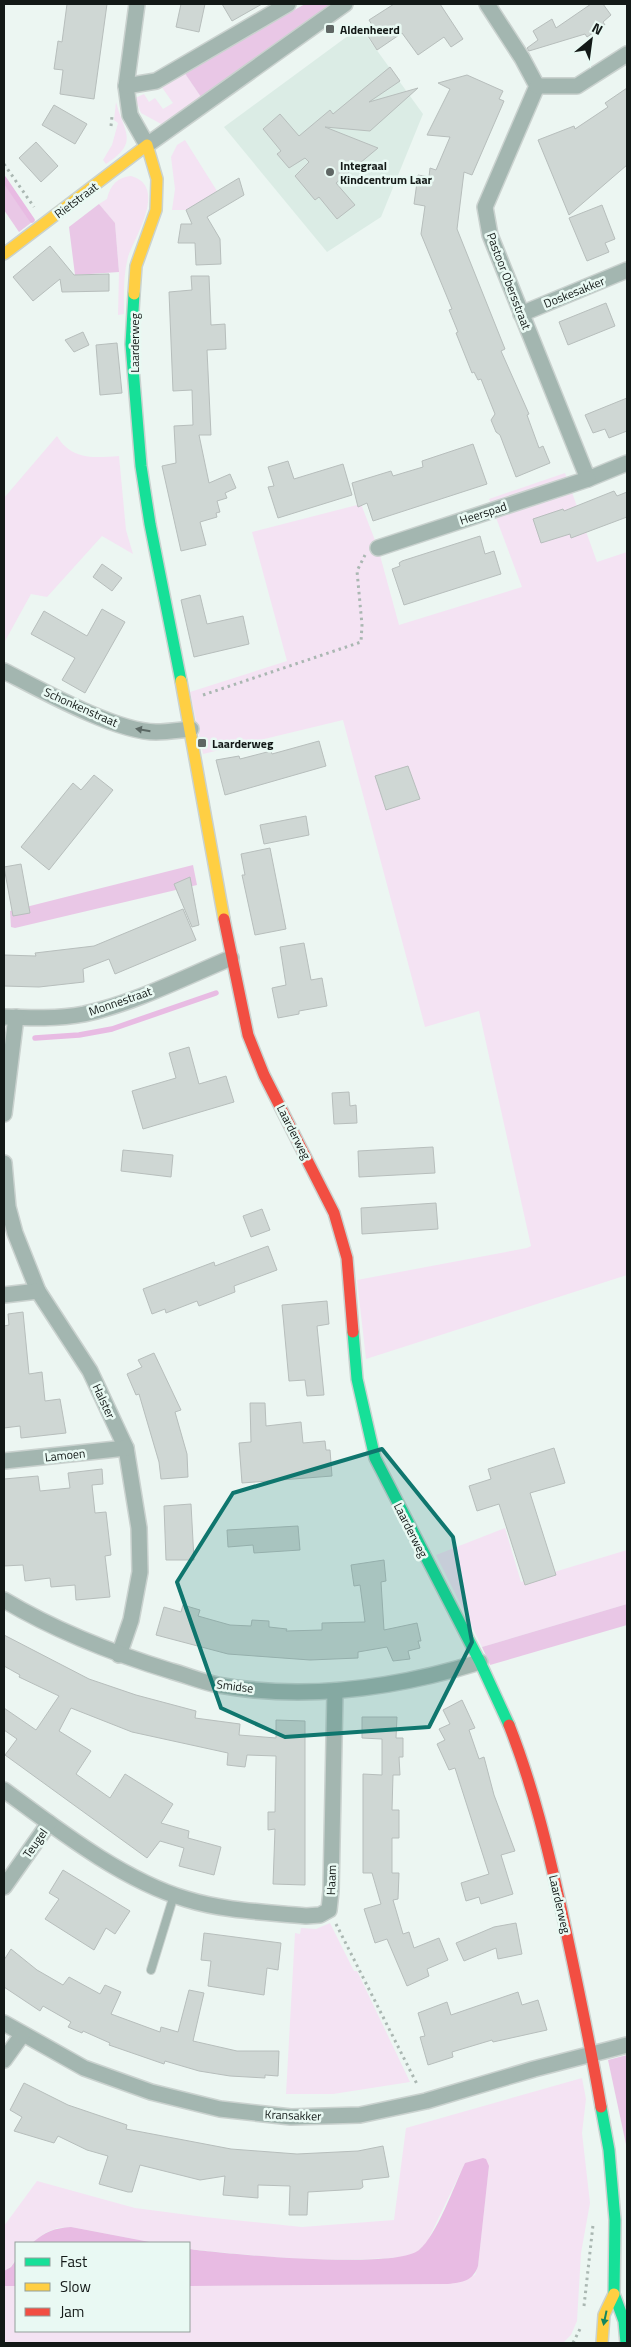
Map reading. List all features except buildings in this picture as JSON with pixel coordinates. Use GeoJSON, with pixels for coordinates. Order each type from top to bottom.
{"type":"FeatureCollection","features":[{"type":"Feature","properties":{"kind":"street"},"geometry":{"type":"LineString","coordinates":[[138,4],[126,86],[130,115],[147,146],[345,4]]}},
{"type":"Feature","properties":{"kind":"street"},"geometry":{"type":"LineString","coordinates":[[126,86],[156,81],[288,4]]}},
{"type":"Feature","properties":{"kind":"street"},"geometry":{"type":"LineString","coordinates":[[487,4],[522,58],[537,86],[577,86],[627,54]]}},
{"type":"Feature","properties":{"kind":"street","name":"Pastoor Obersstraat"},"geometry":{"type":"LineString","coordinates":[[537,86],[485,207],[490,235],[588,478]]}},
{"type":"Feature","properties":{"kind":"street","name":"Rietstraat"},"geometry":{"type":"LineString","coordinates":[[4,254],[147,146]]}},
{"type":"Feature","properties":{"kind":"street","name":"Laarderweg"},"geometry":{"type":"LineString","coordinates":[[147,146],[157,179],[156,210],[136,266],[131,344],[141,466],[148,515],[191,729],[231,958],[248,1035],[264,1075],[316,1175],[337,1222],[347,1258],[357,1379],[375,1458],[480,1662],[505,1716],[529,1782],[546,1842],[592,2054],[609,2150],[615,2220],[614,2294],[624,2321],[626,2343]]}},
{"type":"Feature","properties":{"kind":"street","name":"Doskesakker"},"geometry":{"type":"LineString","coordinates":[[521,314],[627,270]]}},
{"type":"Feature","properties":{"kind":"street","name":"Heerspad"},"geometry":{"type":"LineString","coordinates":[[378,548],[588,478],[627,463]]}},
{"type":"Feature","properties":{"kind":"street","name":"Schonkenstraat"},"geometry":{"type":"LineString","coordinates":[[4,671],[108,721],[130,728],[156,732],[191,729]]}},
{"type":"Feature","properties":{"kind":"street","name":"Monnestraat"},"geometry":{"type":"LineString","coordinates":[[10,1017],[38,1018],[83,1014],[128,1001],[231,958]]}},
{"type":"Feature","properties":{"kind":"street"},"geometry":{"type":"LineString","coordinates":[[4,1114],[10,1017]]}},
{"type":"Feature","properties":{"kind":"street","name":"Halster"},"geometry":{"type":"LineString","coordinates":[[4,1163],[8,1207],[15,1233],[38,1291],[90,1371],[126,1448],[139,1528],[140,1572],[131,1620],[119,1655]]}},
{"type":"Feature","properties":{"kind":"street"},"geometry":{"type":"LineString","coordinates":[[4,1294],[38,1291]]}},
{"type":"Feature","properties":{"kind":"street","name":"Lamoen"},"geometry":{"type":"LineString","coordinates":[[4,1461],[126,1448]]}},
{"type":"Feature","properties":{"kind":"street","name":"Smidse"},"geometry":{"type":"LineString","coordinates":[[4,1600],[79,1638],[119,1655],[217,1685],[271,1690],[335,1691],[388,1686],[445,1673],[480,1662]]}},
{"type":"Feature","properties":{"kind":"street","name":"Haam"},"geometry":{"type":"LineString","coordinates":[[4,1790],[49,1823],[129,1875],[174,1895],[214,1905],[306,1916],[320,1915],[329,1910],[335,1691]]}},
{"type":"Feature","properties":{"kind":"street","name":"Teugel"},"geometry":{"type":"LineString","coordinates":[[4,1887],[49,1823]]}},
{"type":"Feature","properties":{"kind":"street","name":"Kransakker"},"geometry":{"type":"LineString","coordinates":[[4,2023],[22,2036],[84,2068],[152,2092],[220,2109],[291,2117],[360,2115],[426,2101],[478,2084],[627,2045]]}},
{"type":"Feature","properties":{"kind":"street"},"geometry":{"type":"LineString","coordinates":[[4,2060],[22,2036]]}},
{"type":"Feature","properties":{"kind":"street","name":"Laarderweg"},"geometry":{"type":"LineString","coordinates":[[602,2343],[604,2315],[614,2294]]}},
{"type":"Feature","properties":{"kind":"lane"},"geometry":{"type":"LineString","coordinates":[[151,1970],[174,1895]]}},
{"type":"Feature","properties":{"kind":"path"},"geometry":{"type":"LineString","coordinates":[[4,164],[46,224]]}},
{"type":"Feature","properties":{"kind":"path"},"geometry":{"type":"LineString","coordinates":[[184,701],[361,642],[362,625],[357,571],[366,553],[378,548]]}},
{"type":"Feature","properties":{"kind":"path"},"geometry":{"type":"LineString","coordinates":[[329,1910],[426,2101]]}},
{"type":"Feature","properties":{"kind":"path"},"geometry":{"type":"LineString","coordinates":[[584,2312],[593,2224]]}},
{"type":"Feature","properties":{"kind":"path"},"geometry":{"type":"LineString","coordinates":[[573,2343],[583,2321]]}},
{"type":"Feature","properties":{"kind":"highlighted area"},"geometry":{"type":"Polygon","coordinates":[[[382,1449],[453,1537],[472,1642],[429,1727],[285,1737],[221,1708],[177,1582],[233,1493],[382,1449]]]}},
{"type":"Feature","properties":{"kind":"shaded area"},"geometry":{"type":"Polygon","coordinates":[[[305,4],[333,4],[203,100],[184,72],[305,4]]]}},
{"type":"Feature","properties":{"kind":"shaded area","name":"Integraal Kindcentrum Laar"},"geometry":{"type":"Polygon","coordinates":[[[360,27],[423,114],[381,217],[327,252],[224,127],[360,27]]]}},
{"type":"Feature","properties":{"kind":"shaded area"},"geometry":{"type":"Polygon","coordinates":[[[184,72],[203,100],[163,125],[141,113],[135,98],[144,94],[149,102],[155,98],[163,109],[173,103],[161,86],[184,72]]]}},
{"type":"Feature","properties":{"kind":"shaded area"},"geometry":{"type":"Polygon","coordinates":[[[116,102],[127,136],[126,143],[117,156],[106,164],[103,160],[112,145],[118,123],[114,120],[116,102]]]}},
{"type":"Feature","properties":{"kind":"shaded area"},"geometry":{"type":"Polygon","coordinates":[[[185,140],[217,191],[186,210],[172,210],[175,189],[171,157],[177,145],[185,140]]]}},
{"type":"Feature","properties":{"kind":"shaded area"},"geometry":{"type":"Polygon","coordinates":[[[131,176],[142,181],[147,190],[148,200],[142,225],[126,264],[124,314],[118,315],[119,272],[115,223],[99,204],[107,199],[110,190],[118,180],[131,176]]]}},
{"type":"Feature","properties":{"kind":"shaded area"},"geometry":{"type":"Polygon","coordinates":[[[4,180],[32,222],[19,232],[4,210],[4,180]]]}},
{"type":"Feature","properties":{"kind":"shaded area"},"geometry":{"type":"Polygon","coordinates":[[[99,204],[115,223],[119,272],[75,275],[69,227],[99,204]]]}},
{"type":"Feature","properties":{"kind":"shaded area"},"geometry":{"type":"Polygon","coordinates":[[[57,436],[69,450],[84,456],[119,456],[126,530],[133,554],[102,536],[47,597],[31,594],[4,643],[4,498],[57,436]]]}},
{"type":"Feature","properties":{"kind":"shaded area"},"geometry":{"type":"Polygon","coordinates":[[[565,473],[597,562],[627,552],[627,1275],[366,1359],[357,1280],[531,1246],[479,1011],[425,1027],[343,720],[203,754],[190,692],[287,661],[252,532],[361,504],[378,548],[399,625],[522,587],[489,499],[565,473]]]}},
{"type":"Feature","properties":{"kind":"shaded area"},"geometry":{"type":"Polygon","coordinates":[[[193,865],[197,885],[15,928],[11,927],[10,911],[193,865]]]}},
{"type":"Feature","properties":{"kind":"shaded area"},"geometry":{"type":"Polygon","coordinates":[[[505,1528],[521,1582],[627,1550],[627,1604],[482,1647],[436,1555],[505,1528]]]}},
{"type":"Feature","properties":{"kind":"shaded area"},"geometry":{"type":"Polygon","coordinates":[[[627,1604],[627,1625],[490,1665],[482,1647],[627,1604]]]}},
{"type":"Feature","properties":{"kind":"shaded area"},"geometry":{"type":"Polygon","coordinates":[[[330,1923],[354,1971],[357,1971],[410,2082],[333,2094],[286,2094],[295,1933],[300,1934],[301,1928],[316,1929],[330,1923]]]}},
{"type":"Feature","properties":{"kind":"shaded area"},"geometry":{"type":"Polygon","coordinates":[[[627,2055],[627,2149],[608,2060],[627,2055]]]}},
{"type":"Feature","properties":{"kind":"shaded area"},"geometry":{"type":"Polygon","coordinates":[[[582,2078],[586,2099],[582,2133],[590,2203],[581,2253],[577,2321],[571,2335],[563,2343],[4,2343],[4,2286],[15,2286],[15,2332],[190,2332],[190,2286],[448,2284],[475,2275],[478,2265],[489,2166],[465,2163],[427,2242],[417,2252],[405,2257],[324,2259],[243,2254],[190,2249],[190,2242],[150,2242],[71,2227],[57,2228],[45,2233],[33,2242],[15,2242],[14,2263],[4,2271],[4,2226],[37,2181],[135,2208],[204,2217],[302,2227],[394,2220],[406,2128],[582,2078]]]}},
{"type":"Feature","properties":{"kind":"shaded area"},"geometry":{"type":"Polygon","coordinates":[[[483,2158],[486,2159],[489,2166],[478,2266],[473,2275],[467,2280],[448,2284],[190,2286],[190,2249],[272,2257],[346,2260],[404,2256],[419,2250],[426,2243],[439,2222],[465,2163],[483,2158]]]}},
{"type":"Feature","properties":{"kind":"shaded area"},"geometry":{"type":"Polygon","coordinates":[[[71,2227],[150,2242],[33,2242],[50,2231],[71,2227]]]}},
{"type":"Feature","properties":{"kind":"shaded area"},"geometry":{"type":"Polygon","coordinates":[[[15,2261],[15,2286],[4,2286],[4,2271],[11,2267],[15,2261]]]}},
{"type":"Feature","properties":{"kind":"waterway"},"geometry":{"type":"LineString","coordinates":[[4,179],[32,220]]}},
{"type":"Feature","properties":{"kind":"waterway"},"geometry":{"type":"LineString","coordinates":[[35,1038],[79,1035],[112,1029],[216,993]]}},
{"type":"Feature","properties":{"kind":"traffic: fast"},"geometry":{"type":"LineString","coordinates":[[134,294],[131,344],[141,466],[150,524],[181,681]]}},
{"type":"Feature","properties":{"kind":"traffic: fast"},"geometry":{"type":"LineString","coordinates":[[353,1332],[357,1379],[375,1458],[480,1662],[509,1725]]}},
{"type":"Feature","properties":{"kind":"traffic: fast"},"geometry":{"type":"LineString","coordinates":[[601,2107],[609,2150],[615,2220],[614,2294],[624,2321],[626,2343]]}},
{"type":"Feature","properties":{"kind":"traffic: slow"},"geometry":{"type":"LineString","coordinates":[[4,254],[147,145],[157,179],[156,210],[136,266],[134,294]]}},
{"type":"Feature","properties":{"kind":"traffic: slow"},"geometry":{"type":"LineString","coordinates":[[181,681],[224,919]]}},
{"type":"Feature","properties":{"kind":"traffic: slow"},"geometry":{"type":"LineString","coordinates":[[602,2343],[604,2315],[614,2294]]}},
{"type":"Feature","properties":{"kind":"traffic: jam"},"geometry":{"type":"LineString","coordinates":[[224,919],[248,1035],[264,1075],[334,1213],[347,1258],[353,1332]]}},
{"type":"Feature","properties":{"kind":"traffic: jam"},"geometry":{"type":"LineString","coordinates":[[509,1725],[533,1794],[551,1865],[583,2010],[601,2107]]}},
{"type":"Feature","properties":{"kind":"place","name":"Aldenheerd"},"geometry":{"type":"Point","coordinates":[330,29]}},
{"type":"Feature","properties":{"kind":"place","name":"Integraal Kindcentrum Laar"},"geometry":{"type":"Point","coordinates":[330,172]}},
{"type":"Feature","properties":{"kind":"place","name":"Laarderweg"},"geometry":{"type":"Point","coordinates":[202,743]}}]}
